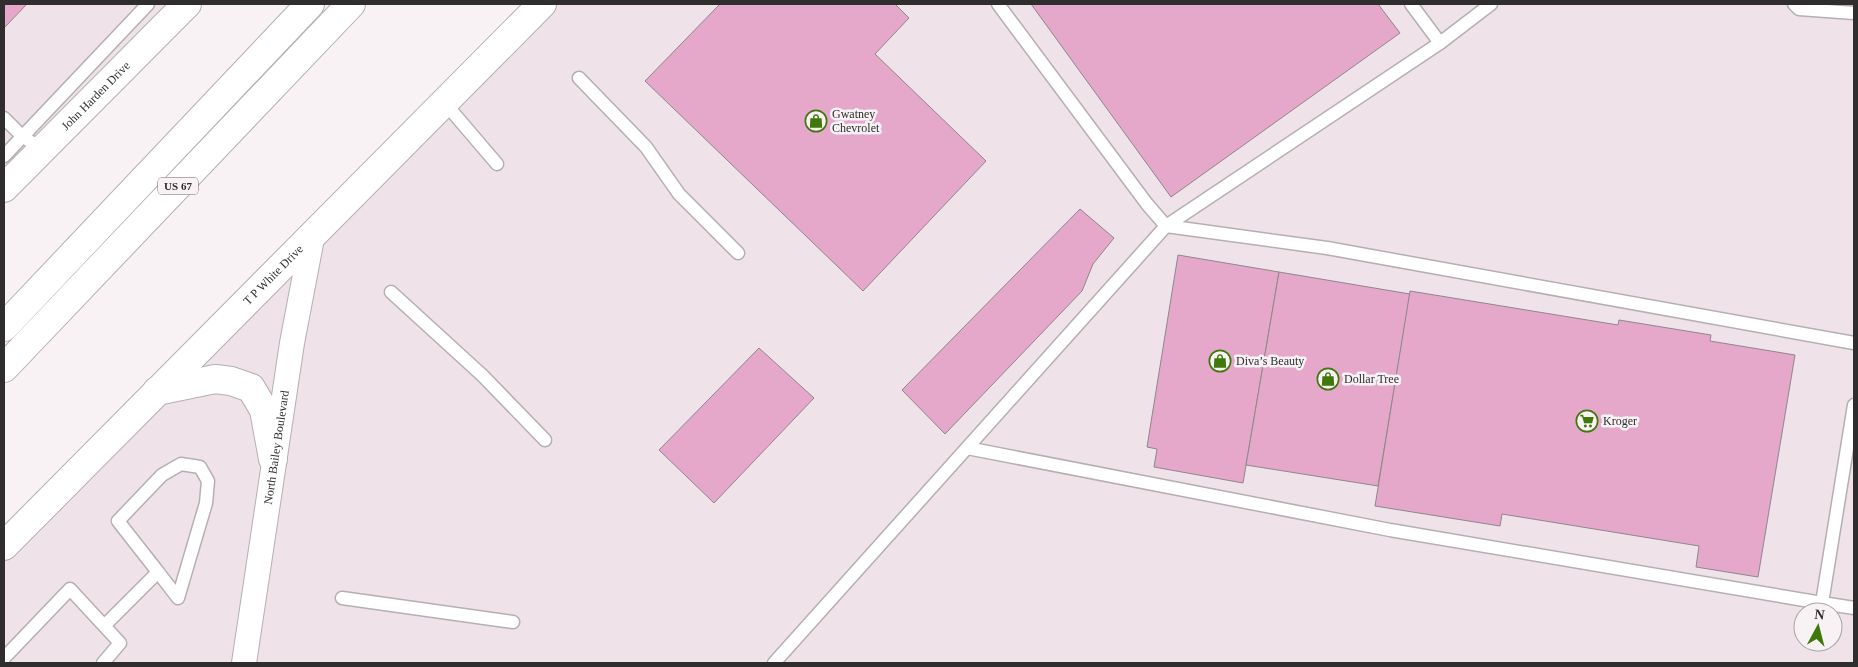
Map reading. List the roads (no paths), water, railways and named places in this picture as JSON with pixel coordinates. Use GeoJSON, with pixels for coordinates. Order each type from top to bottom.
{"type":"FeatureCollection","features":[{"type":"Feature","properties":{"kind":"main road","name":"John Harden Drive"},"geometry":{"type":"LineString","coordinates":[[4,188],[32,143],[187,4]]}},
{"type":"Feature","properties":{"kind":"main road","name":"US 67"},"geometry":{"type":"LineString","coordinates":[[4,327],[310,4]]}},
{"type":"Feature","properties":{"kind":"main road","name":"US 67"},"geometry":{"type":"LineString","coordinates":[[4,368],[351,4]]}},
{"type":"Feature","properties":{"kind":"main road","name":"T P White Drive"},"geometry":{"type":"LineString","coordinates":[[4,546],[542,4]]}},
{"type":"Feature","properties":{"kind":"main road"},"geometry":{"type":"LineString","coordinates":[[157,391],[215,379],[231,381],[251,388],[264,410],[273,459]]}},
{"type":"Feature","properties":{"kind":"street","name":"North Bailey Boulevard"},"geometry":{"type":"LineString","coordinates":[[244,663],[273,459],[292,343],[313,233]]}},
{"type":"Feature","properties":{"kind":"lane"},"geometry":{"type":"LineString","coordinates":[[4,156],[32,143],[148,4]]}},
{"type":"Feature","properties":{"kind":"lane"},"geometry":{"type":"LineString","coordinates":[[998,4],[1147,204],[1166,226],[1327,248],[1854,343]]}},
{"type":"Feature","properties":{"kind":"lane"},"geometry":{"type":"LineString","coordinates":[[1411,4],[1440,43]]}},
{"type":"Feature","properties":{"kind":"lane"},"geometry":{"type":"LineString","coordinates":[[774,663],[1166,226],[1440,43],[1491,4]]}},
{"type":"Feature","properties":{"kind":"lane"},"geometry":{"type":"LineString","coordinates":[[1794,4],[1798,9],[1854,13]]}},
{"type":"Feature","properties":{"kind":"lane"},"geometry":{"type":"LineString","coordinates":[[579,78],[646,147],[679,194],[738,253]]}},
{"type":"Feature","properties":{"kind":"lane"},"geometry":{"type":"LineString","coordinates":[[444,102],[497,164]]}},
{"type":"Feature","properties":{"kind":"lane"},"geometry":{"type":"LineString","coordinates":[[4,118],[32,143]]}},
{"type":"Feature","properties":{"kind":"lane"},"geometry":{"type":"LineString","coordinates":[[391,292],[483,376],[545,440]]}},
{"type":"Feature","properties":{"kind":"lane"},"geometry":{"type":"LineString","coordinates":[[1822,602],[1854,405]]}},
{"type":"Feature","properties":{"kind":"lane"},"geometry":{"type":"LineString","coordinates":[[967,448],[1390,530],[1816,602]]}},
{"type":"Feature","properties":{"kind":"lane"},"geometry":{"type":"LineString","coordinates":[[181,464],[200,467],[208,481],[206,503],[178,598],[158,572],[118,521],[162,475],[181,464]]}},
{"type":"Feature","properties":{"kind":"lane"},"geometry":{"type":"LineString","coordinates":[[104,626],[158,572]]}},
{"type":"Feature","properties":{"kind":"lane"},"geometry":{"type":"LineString","coordinates":[[4,658],[70,589],[120,643],[103,663]]}},
{"type":"Feature","properties":{"kind":"lane"},"geometry":{"type":"LineString","coordinates":[[342,598],[513,622]]}},
{"type":"Feature","properties":{"kind":"place","name":"Gwatney Chevrolet"},"geometry":{"type":"Point","coordinates":[816,121]}},
{"type":"Feature","properties":{"kind":"place","name":"Diva’s Beauty"},"geometry":{"type":"Point","coordinates":[1220,361]}},
{"type":"Feature","properties":{"kind":"place","name":"Dollar Tree"},"geometry":{"type":"Point","coordinates":[1328,379]}},
{"type":"Feature","properties":{"kind":"place","name":"Kroger"},"geometry":{"type":"Point","coordinates":[1587,421]}}]}
